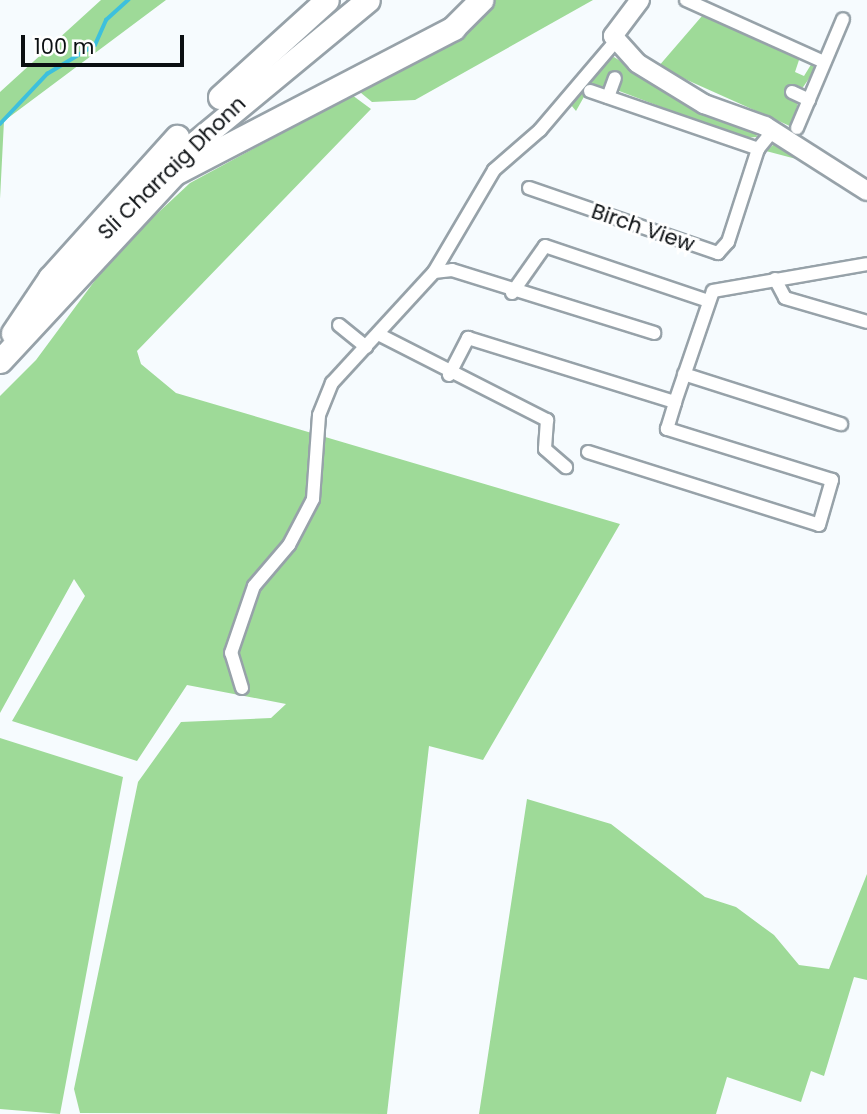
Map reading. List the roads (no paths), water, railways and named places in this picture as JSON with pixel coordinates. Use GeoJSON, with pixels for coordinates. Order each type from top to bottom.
{"type":"FeatureCollection","features":[{"type":"Feature","properties":{"kind":"highway"},"geometry":{"type":"LineString","coordinates":[[0,359],[50,278],[113,204],[327,0]]}},
{"type":"Feature","properties":{"kind":"highway","name":"Sli Charraig Dhonn"},"geometry":{"type":"LineString","coordinates":[[0,359],[84,255],[168,167],[263,81],[368,0]]}},
{"type":"Feature","properties":{"kind":"highway"},"geometry":{"type":"LineString","coordinates":[[0,359],[175,173],[453,28],[481,0]]}},
{"type":"Feature","properties":{"kind":"street"},"geometry":{"type":"LineString","coordinates":[[242,688],[231,653],[254,586],[302,526],[313,499],[322,402],[366,347],[434,272],[494,170],[540,130],[614,43],[615,30],[640,0]]}},
{"type":"Feature","properties":{"kind":"street"},"geometry":{"type":"LineString","coordinates":[[685,0],[824,62]]}},
{"type":"Feature","properties":{"kind":"street","name":"Birch View"},"geometry":{"type":"LineString","coordinates":[[535,207],[534,190],[718,253],[727,242],[758,149],[786,133],[809,100],[843,19]]}},
{"type":"Feature","properties":{"kind":"street"},"geometry":{"type":"LineString","coordinates":[[614,43],[704,104],[786,133],[867,191]]}},
{"type":"Feature","properties":{"kind":"street"},"geometry":{"type":"LineString","coordinates":[[608,97],[615,78]]}},
{"type":"Feature","properties":{"kind":"street"},"geometry":{"type":"LineString","coordinates":[[590,91],[758,149]]}},
{"type":"Feature","properties":{"kind":"street"},"geometry":{"type":"LineString","coordinates":[[792,92],[809,100]]}},
{"type":"Feature","properties":{"kind":"street"},"geometry":{"type":"LineString","coordinates":[[512,293],[545,246],[708,301]]}},
{"type":"Feature","properties":{"kind":"street"},"geometry":{"type":"LineString","coordinates":[[588,452],[819,525],[832,480],[667,429],[708,301],[717,289],[867,264]]}},
{"type":"Feature","properties":{"kind":"street"},"geometry":{"type":"LineString","coordinates":[[434,272],[452,270],[512,293],[603,312],[653,333]]}},
{"type":"Feature","properties":{"kind":"street"},"geometry":{"type":"LineString","coordinates":[[775,279],[785,298],[867,322]]}},
{"type":"Feature","properties":{"kind":"street"},"geometry":{"type":"LineString","coordinates":[[339,325],[366,347]]}},
{"type":"Feature","properties":{"kind":"street"},"geometry":{"type":"LineString","coordinates":[[378,334],[449,375],[547,420],[545,449],[566,467]]}},
{"type":"Feature","properties":{"kind":"street"},"geometry":{"type":"LineString","coordinates":[[449,375],[468,338],[674,402]]}},
{"type":"Feature","properties":{"kind":"street"},"geometry":{"type":"LineString","coordinates":[[684,374],[841,424]]}},
{"type":"Feature","properties":{"kind":"waterway"},"geometry":{"type":"LineString","coordinates":[[0,124],[47,74],[95,45],[106,20],[128,0]]}}]}
